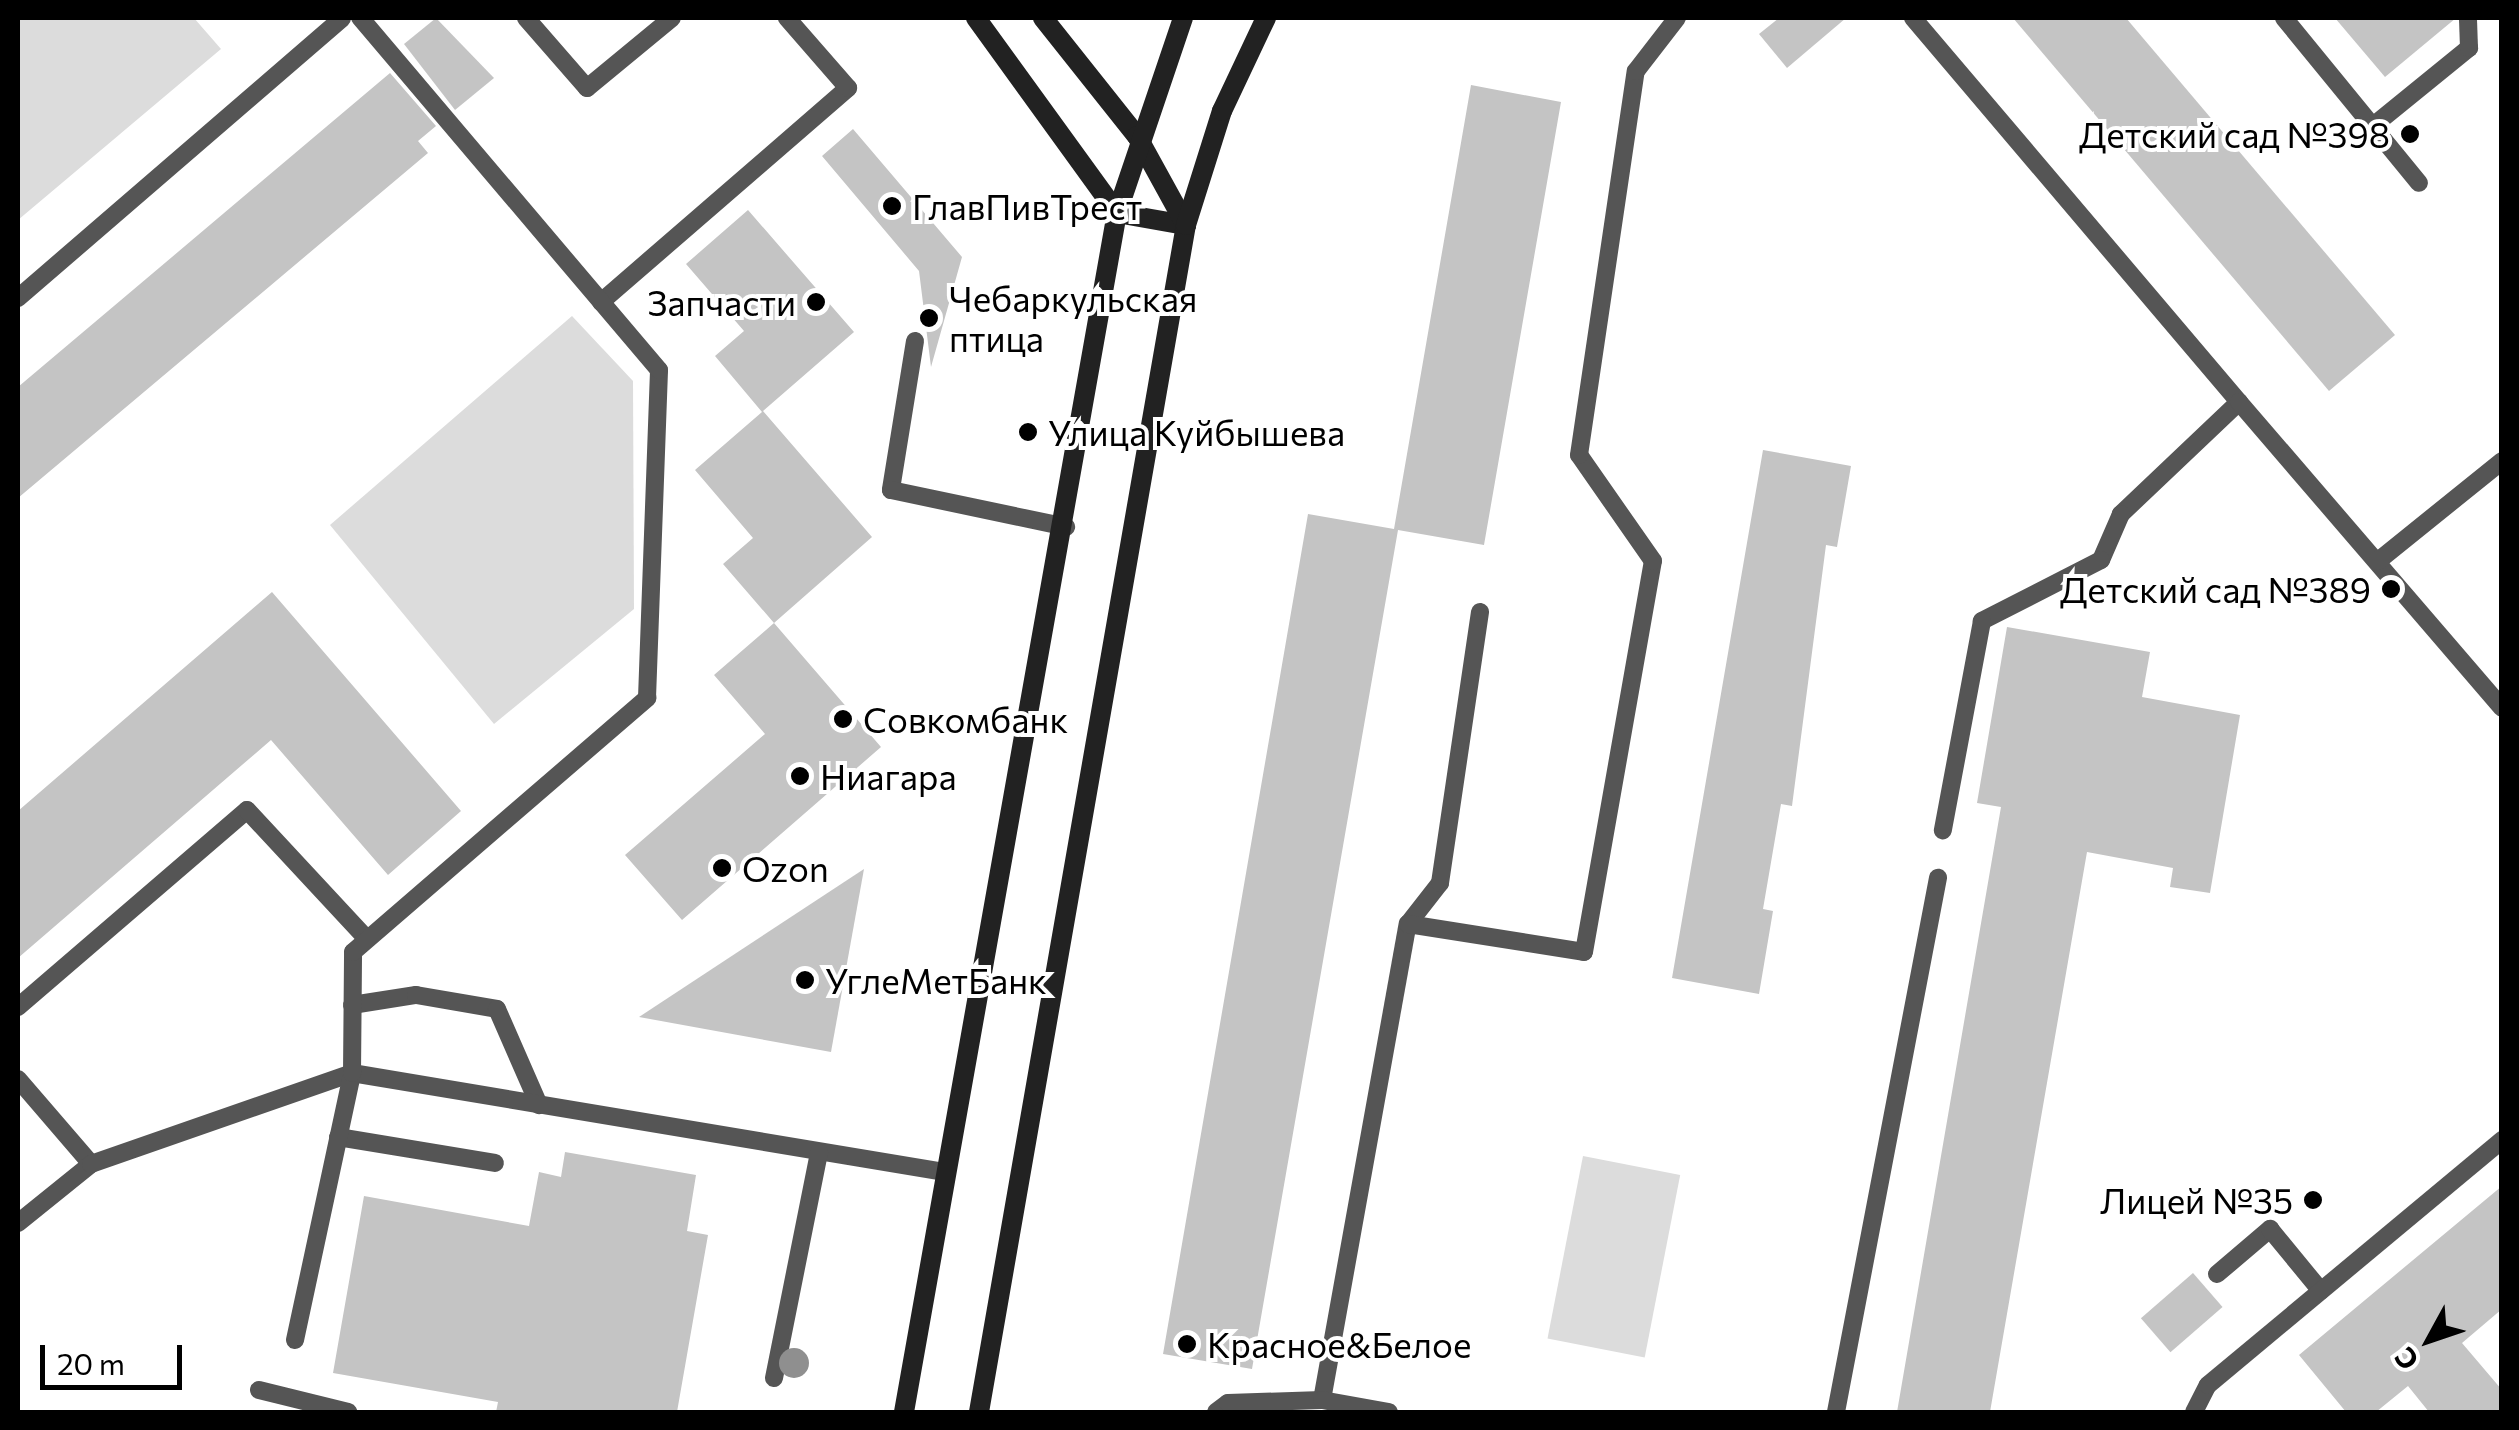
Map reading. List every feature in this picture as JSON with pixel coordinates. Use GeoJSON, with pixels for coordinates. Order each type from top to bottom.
{"type":"FeatureCollection","features":[{"type":"Feature","properties":{"kind":"main road"},"geometry":{"type":"LineString","coordinates":[[976,18],[1117,213],[1186,226]]}},
{"type":"Feature","properties":{"kind":"main road"},"geometry":{"type":"LineString","coordinates":[[1043,18],[1138,136],[1186,226]]}},
{"type":"Feature","properties":{"kind":"main road"},"geometry":{"type":"LineString","coordinates":[[904,1412],[944,1172],[1066,527],[1117,213],[1138,136],[1184,18]]}},
{"type":"Feature","properties":{"kind":"main road"},"geometry":{"type":"LineString","coordinates":[[978,1412],[1186,226],[1222,112],[1266,18]]}},
{"type":"Feature","properties":{"kind":"lane"},"geometry":{"type":"LineString","coordinates":[[18,298],[319,25],[342,18]]}},
{"type":"Feature","properties":{"kind":"lane"},"geometry":{"type":"LineString","coordinates":[[295,1340],[352,1074],[353,952],[647,698],[659,370],[360,18]]}},
{"type":"Feature","properties":{"kind":"lane"},"geometry":{"type":"LineString","coordinates":[[526,18],[587,88],[672,18]]}},
{"type":"Feature","properties":{"kind":"lane"},"geometry":{"type":"LineString","coordinates":[[602,302],[848,88],[787,18]]}},
{"type":"Feature","properties":{"kind":"lane"},"geometry":{"type":"LineString","coordinates":[[1408,924],[1584,952],[1653,562],[1579,455],[1636,71],[1677,18]]}},
{"type":"Feature","properties":{"kind":"lane"},"geometry":{"type":"LineString","coordinates":[[1913,18],[2502,708]]}},
{"type":"Feature","properties":{"kind":"lane"},"geometry":{"type":"LineString","coordinates":[[2284,18],[2420,183]]}},
{"type":"Feature","properties":{"kind":"lane"},"geometry":{"type":"LineString","coordinates":[[2374,126],[2469,48],[2468,18]]}},
{"type":"Feature","properties":{"kind":"lane"},"geometry":{"type":"LineString","coordinates":[[915,341],[891,490],[1066,527]]}},
{"type":"Feature","properties":{"kind":"lane"},"geometry":{"type":"LineString","coordinates":[[1943,830],[1982,621],[2101,560],[2120,514],[2239,402]]}},
{"type":"Feature","properties":{"kind":"lane"},"geometry":{"type":"LineString","coordinates":[[2378,561],[2502,460]]}},
{"type":"Feature","properties":{"kind":"lane"},"geometry":{"type":"LineString","coordinates":[[1322,1400],[1408,924],[1440,883],[1480,612]]}},
{"type":"Feature","properties":{"kind":"lane"},"geometry":{"type":"LineString","coordinates":[[18,1007],[247,810],[368,939]]}},
{"type":"Feature","properties":{"kind":"lane"},"geometry":{"type":"LineString","coordinates":[[1836,1412],[1938,878]]}},
{"type":"Feature","properties":{"kind":"lane"},"geometry":{"type":"LineString","coordinates":[[352,1006],[416,995],[497,1009],[539,1105]]}},
{"type":"Feature","properties":{"kind":"lane"},"geometry":{"type":"LineString","coordinates":[[18,1223],[91,1164],[352,1074],[944,1172]]}},
{"type":"Feature","properties":{"kind":"lane"},"geometry":{"type":"LineString","coordinates":[[18,1079],[91,1164]]}},
{"type":"Feature","properties":{"kind":"lane"},"geometry":{"type":"LineString","coordinates":[[338,1136],[495,1163]]}},
{"type":"Feature","properties":{"kind":"lane"},"geometry":{"type":"LineString","coordinates":[[2194,1412],[2208,1386],[2502,1140]]}},
{"type":"Feature","properties":{"kind":"lane"},"geometry":{"type":"LineString","coordinates":[[774,1378],[819,1152]]}},
{"type":"Feature","properties":{"kind":"lane"},"geometry":{"type":"LineString","coordinates":[[2217,1274],[2270,1229],[2320,1291]]}},
{"type":"Feature","properties":{"kind":"lane"},"geometry":{"type":"LineString","coordinates":[[259,1390],[348,1412]]}},
{"type":"Feature","properties":{"kind":"lane"},"geometry":{"type":"LineString","coordinates":[[1216,1412],[1228,1403],[1322,1400],[1389,1412]]}},
{"type":"Feature","properties":{"kind":"shaded area"},"geometry":{"type":"Polygon","coordinates":[[[18,18],[194,18],[221,49],[18,220],[18,18]]]}},
{"type":"Feature","properties":{"kind":"shaded area"},"geometry":{"type":"Polygon","coordinates":[[[572,316],[633,381],[634,609],[494,724],[330,525],[572,316]]]}},
{"type":"Feature","properties":{"kind":"shaded area"},"geometry":{"type":"Polygon","coordinates":[[[1583,1156],[1680,1175],[1645,1357],[1548,1339],[1583,1156]]]}},
{"type":"Feature","properties":{"kind":"building"},"geometry":{"type":"Polygon","coordinates":[[[436,18],[494,78],[455,110],[404,44],[436,18]]]}},
{"type":"Feature","properties":{"kind":"building"},"geometry":{"type":"Polygon","coordinates":[[[1779,18],[1846,18],[1787,68],[1759,34],[1779,18]]]}},
{"type":"Feature","properties":{"kind":"building"},"geometry":{"type":"Polygon","coordinates":[[[2013,18],[2126,18],[2395,335],[2329,391],[2013,18]]]}},
{"type":"Feature","properties":{"kind":"building"},"geometry":{"type":"Polygon","coordinates":[[[2335,18],[2456,18],[2385,77],[2335,18]]]}},
{"type":"Feature","properties":{"kind":"building"},"geometry":{"type":"Polygon","coordinates":[[[390,73],[436,126],[418,141],[428,153],[18,498],[18,387],[390,73]]]}},
{"type":"Feature","properties":{"kind":"building"},"geometry":{"type":"Polygon","coordinates":[[[1471,85],[1561,102],[1484,545],[1398,530],[1252,1369],[1163,1354],[1308,514],[1394,529],[1471,85]]]}},
{"type":"Feature","properties":{"kind":"building","name":"ГлавПивТрест"},"geometry":{"type":"Polygon","coordinates":[[[853,129],[962,257],[931,367],[919,271],[822,156],[853,129]]]}},
{"type":"Feature","properties":{"kind":"building"},"geometry":{"type":"Polygon","coordinates":[[[748,210],[854,332],[763,411],[872,537],[774,623],[723,564],[753,538],[695,470],[762,412],[715,356],[744,331],[686,264],[748,210]]]}},
{"type":"Feature","properties":{"kind":"building"},"geometry":{"type":"Polygon","coordinates":[[[1763,450],[1851,466],[1837,547],[1826,545],[1792,806],[1781,804],[1763,909],[1773,911],[1759,994],[1672,978],[1763,450]]]}},
{"type":"Feature","properties":{"kind":"building"},"geometry":{"type":"Polygon","coordinates":[[[272,592],[461,811],[388,875],[271,740],[18,958],[18,811],[272,592]]]}},
{"type":"Feature","properties":{"kind":"building"},"geometry":{"type":"Polygon","coordinates":[[[774,623],[881,747],[682,920],[625,855],[765,734],[714,675],[774,623]]]}},
{"type":"Feature","properties":{"kind":"building"},"geometry":{"type":"Polygon","coordinates":[[[2007,627],[2150,652],[2142,697],[2240,715],[2210,893],[2170,887],[2173,868],[2087,852],[1990,1412],[1897,1412],[2001,807],[1977,803],[2007,627]]]}},
{"type":"Feature","properties":{"kind":"building"},"geometry":{"type":"Polygon","coordinates":[[[864,869],[831,1052],[639,1017],[864,869]]]}},
{"type":"Feature","properties":{"kind":"building"},"geometry":{"type":"Polygon","coordinates":[[[565,1152],[696,1175],[687,1231],[708,1235],[677,1412],[496,1412],[498,1402],[333,1373],[364,1196],[529,1226],[539,1172],[561,1177],[565,1152]]]}},
{"type":"Feature","properties":{"kind":"building"},"geometry":{"type":"Polygon","coordinates":[[[2502,1186],[2502,1309],[2462,1343],[2502,1390],[2502,1412],[2429,1412],[2408,1386],[2376,1412],[2346,1412],[2299,1355],[2502,1186]]]}},
{"type":"Feature","properties":{"kind":"building"},"geometry":{"type":"Polygon","coordinates":[[[2193,1273],[2223,1307],[2170,1352],[2141,1318],[2193,1273]]]}},
{"type":"Feature","properties":{"kind":"place","name":"Детский сад №398"},"geometry":{"type":"Point","coordinates":[2410,134]}},
{"type":"Feature","properties":{"kind":"place","name":"ГлавПивТрест"},"geometry":{"type":"Point","coordinates":[892,206]}},
{"type":"Feature","properties":{"kind":"place","name":"Запчасти"},"geometry":{"type":"Point","coordinates":[816,302]}},
{"type":"Feature","properties":{"kind":"place","name":"Чебаркульская птица"},"geometry":{"type":"Point","coordinates":[929,318]}},
{"type":"Feature","properties":{"kind":"place","name":"Улица Куйбышева"},"geometry":{"type":"Point","coordinates":[1028,432]}},
{"type":"Feature","properties":{"kind":"place","name":"Детский сад №389"},"geometry":{"type":"Point","coordinates":[2391,589]}},
{"type":"Feature","properties":{"kind":"place","name":"Совкомбанк"},"geometry":{"type":"Point","coordinates":[843,719]}},
{"type":"Feature","properties":{"kind":"place","name":"Ниагара"},"geometry":{"type":"Point","coordinates":[800,776]}},
{"type":"Feature","properties":{"kind":"place","name":"Ozon"},"geometry":{"type":"Point","coordinates":[722,868]}},
{"type":"Feature","properties":{"kind":"place","name":"УглеМетБанк"},"geometry":{"type":"Point","coordinates":[805,980]}},
{"type":"Feature","properties":{"kind":"place","name":"Лицей №35"},"geometry":{"type":"Point","coordinates":[2313,1200]}},
{"type":"Feature","properties":{"kind":"place","name":"Красное&Белое"},"geometry":{"type":"Point","coordinates":[1187,1344]}}]}
